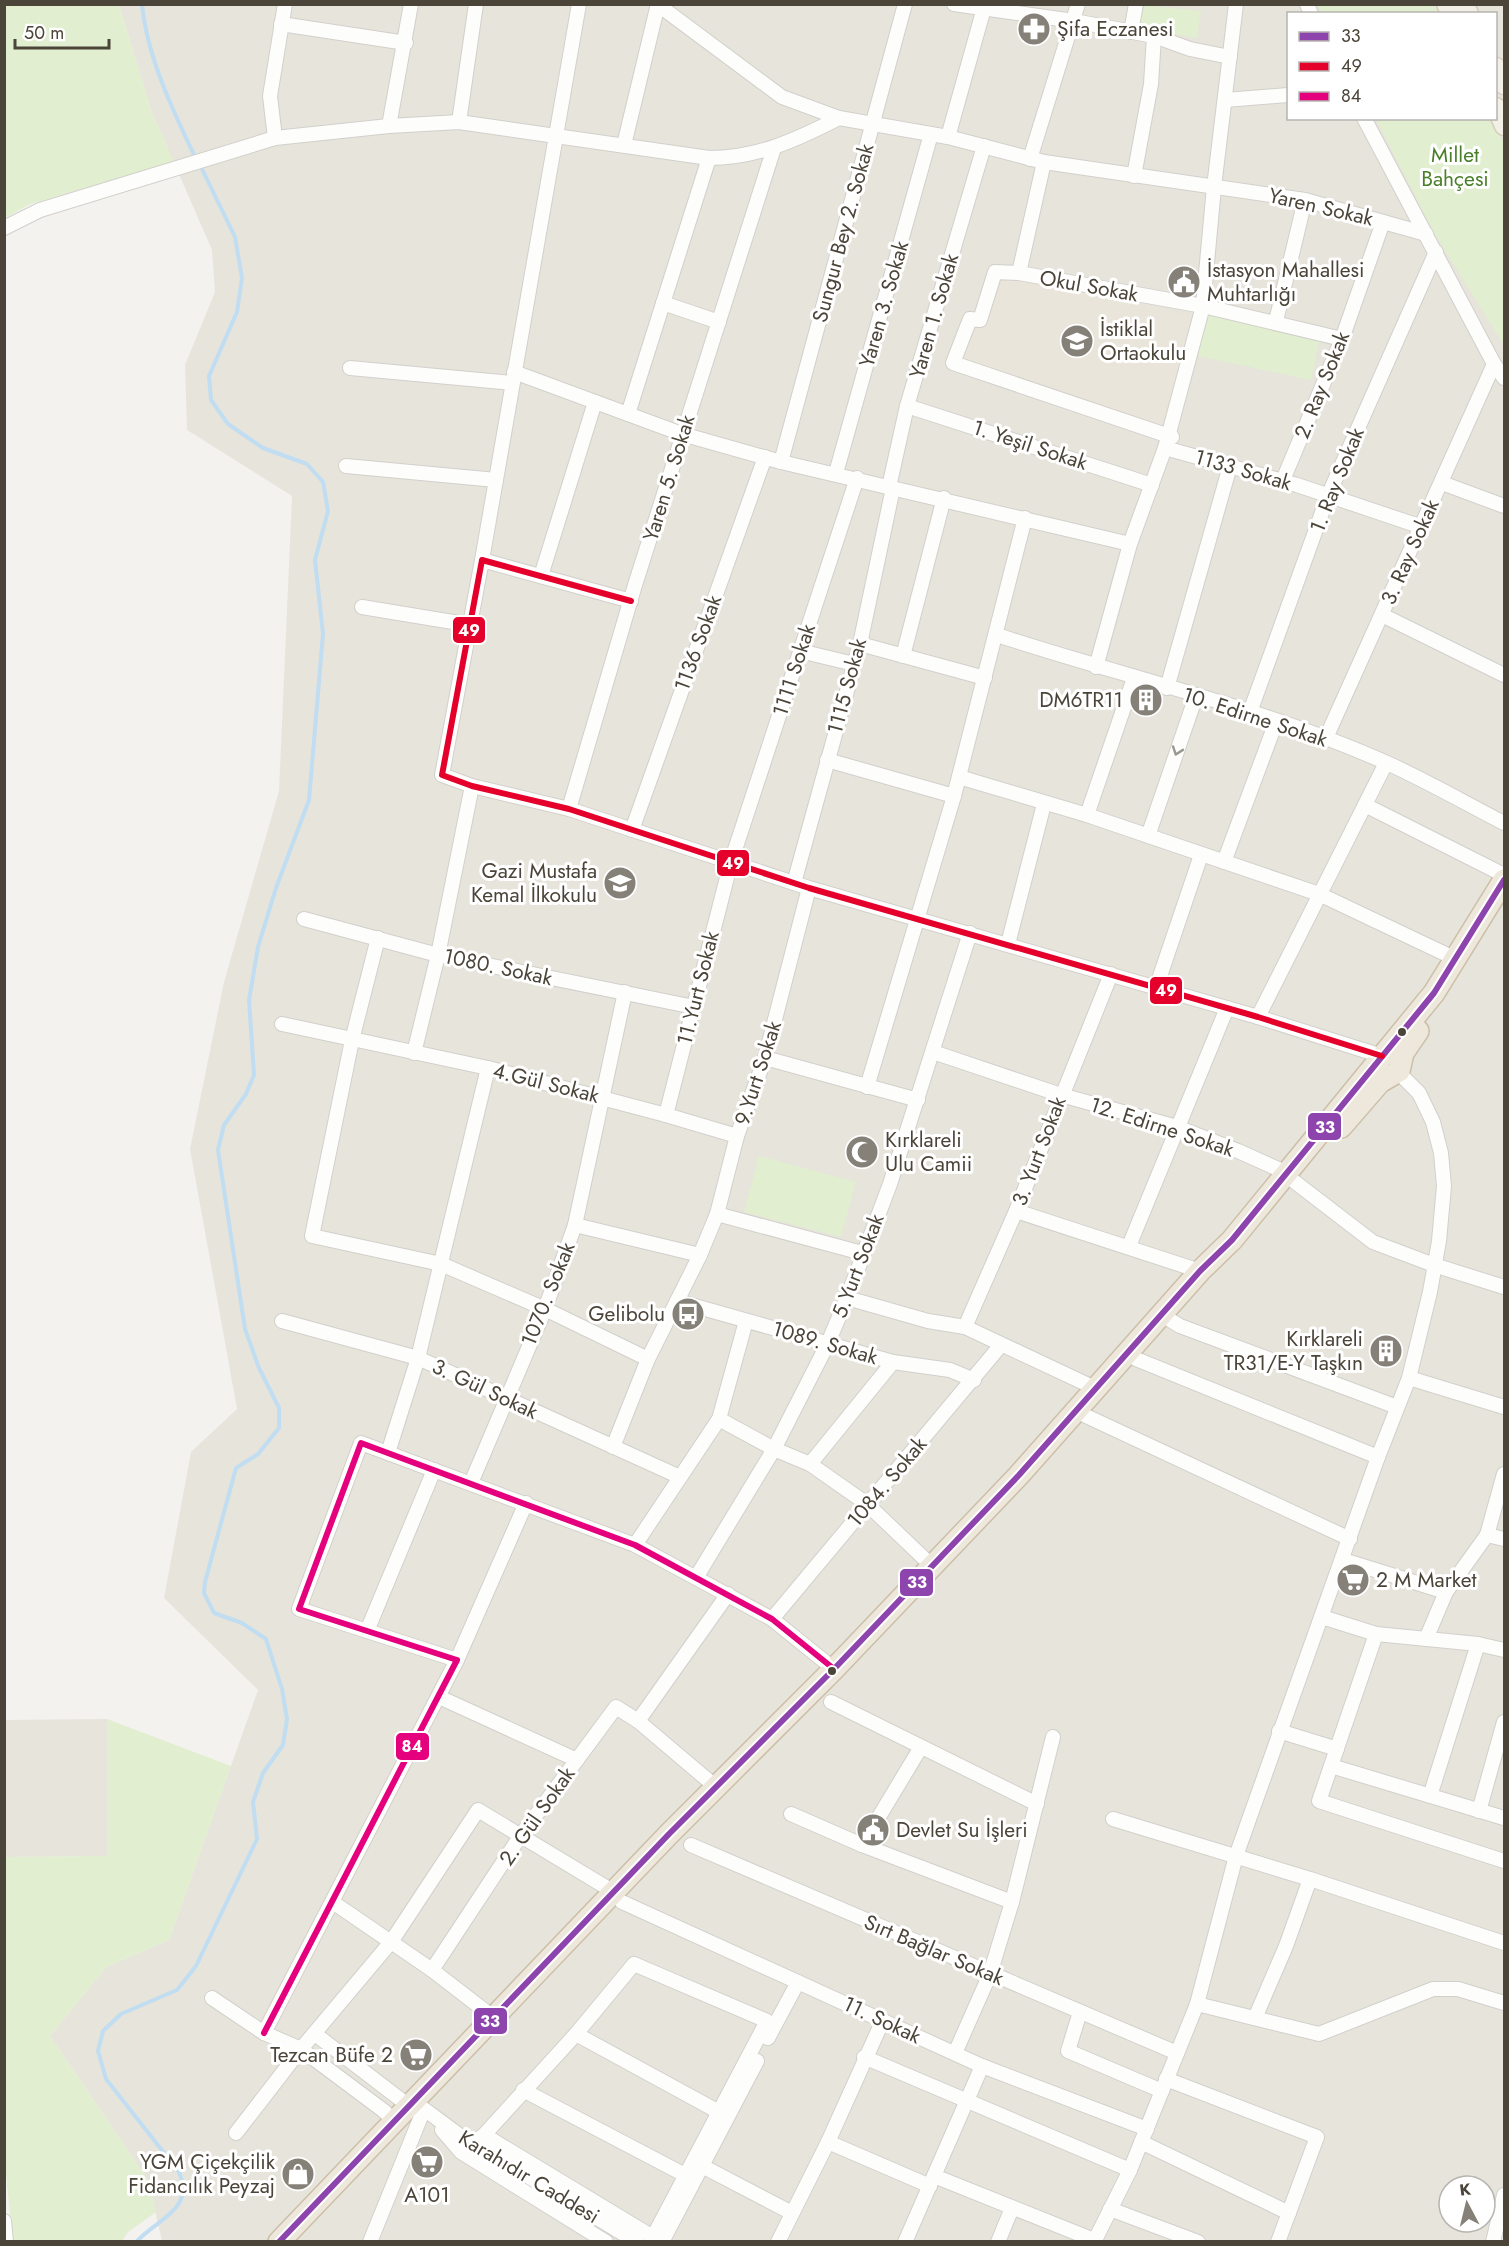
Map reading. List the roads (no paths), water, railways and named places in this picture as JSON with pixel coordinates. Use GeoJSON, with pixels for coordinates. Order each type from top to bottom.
{"type":"FeatureCollection","features":[{"type":"Feature","properties":{"kind":"highway"},"geometry":{"type":"LineString","coordinates":[[1390,1064],[1504,880]]}},
{"type":"Feature","properties":{"kind":"highway"},"geometry":{"type":"LineString","coordinates":[[297,2241],[618,1897],[716,1787],[834,1669],[1166,1318],[1390,1064],[1504,903]]}},
{"type":"Feature","properties":{"kind":"highway"},"geometry":{"type":"LineString","coordinates":[[279,2241],[396,2122],[421,2110],[493,2017],[814,1707],[1086,1416],[1136,1359],[1200,1270],[1232,1240],[1289,1178]]}},
{"type":"Feature","properties":{"kind":"main road"},"geometry":{"type":"LineString","coordinates":[[1497,69],[1504,85]]}},
{"type":"Feature","properties":{"kind":"main road"},"geometry":{"type":"LineString","coordinates":[[1497,109],[1504,126]]}},
{"type":"Feature","properties":{"kind":"street"},"geometry":{"type":"LineString","coordinates":[[275,138],[270,96],[285,4]]}},
{"type":"Feature","properties":{"kind":"street"},"geometry":{"type":"LineString","coordinates":[[389,126],[406,43],[411,4]]}},
{"type":"Feature","properties":{"kind":"street"},"geometry":{"type":"LineString","coordinates":[[459,122],[476,4]]}},
{"type":"Feature","properties":{"kind":"street"},"geometry":{"type":"LineString","coordinates":[[579,4],[471,625],[442,774],[472,786],[569,809],[809,888],[917,917],[1258,1017],[1390,1064],[1419,1093],[1441,1153],[1444,1186],[1431,1292],[1409,1378],[1378,1456],[1343,1560],[1279,1731],[1236,1856],[1197,2004],[1130,2170],[1094,2241],[1012,2208],[828,2142]]}},
{"type":"Feature","properties":{"kind":"street","name":"Sungur Bey 2. Sokak"},"geometry":{"type":"LineString","coordinates":[[781,462],[905,4]]}},
{"type":"Feature","properties":{"kind":"street"},"geometry":{"type":"LineString","coordinates":[[954,4],[1074,21],[1155,36],[1190,49],[1230,57]]}},
{"type":"Feature","properties":{"kind":"street","name":"Okul Sokak"},"geometry":{"type":"LineString","coordinates":[[1078,4],[1037,160],[1019,273],[1203,306],[1276,321],[1342,339]]}},
{"type":"Feature","properties":{"kind":"street"},"geometry":{"type":"LineString","coordinates":[[1131,32],[1136,4]]}},
{"type":"Feature","properties":{"kind":"street"},"geometry":{"type":"LineString","coordinates":[[1096,667],[1130,544],[1169,440],[1203,306],[1214,187],[1236,4]]}},
{"type":"Feature","properties":{"kind":"street"},"geometry":{"type":"LineString","coordinates":[[624,145],[658,5]]}},
{"type":"Feature","properties":{"kind":"street","name":"Yaren Sokak"},"geometry":{"type":"LineString","coordinates":[[658,5],[782,97],[839,118],[948,137],[1037,160],[1305,200],[1426,234]]}},
{"type":"Feature","properties":{"kind":"street"},"geometry":{"type":"LineString","coordinates":[[948,137],[984,8]]}},
{"type":"Feature","properties":{"kind":"street"},"geometry":{"type":"LineString","coordinates":[[281,24],[406,43]]}},
{"type":"Feature","properties":{"kind":"street"},"geometry":{"type":"LineString","coordinates":[[1134,176],[1151,84],[1155,36]]}},
{"type":"Feature","properties":{"kind":"street"},"geometry":{"type":"LineString","coordinates":[[1225,100],[1287,95]]}},
{"type":"Feature","properties":{"kind":"street"},"geometry":{"type":"LineString","coordinates":[[4,228],[40,210],[275,138],[389,126],[459,122],[555,134],[709,158],[745,156],[774,148],[839,118]]}},
{"type":"Feature","properties":{"kind":"street"},"geometry":{"type":"LineString","coordinates":[[1365,120],[1494,364],[1504,378]]}},
{"type":"Feature","properties":{"kind":"street","name":"Yaren 3. Sokak"},"geometry":{"type":"LineString","coordinates":[[836,473],[931,134]]}},
{"type":"Feature","properties":{"kind":"street","name":"Yaren 1. Sokak"},"geometry":{"type":"LineString","coordinates":[[891,487],[907,406],[984,146]]}},
{"type":"Feature","properties":{"kind":"street","name":"Yaren 5. Sokak"},"geometry":{"type":"LineString","coordinates":[[569,809],[682,434],[774,148]]}},
{"type":"Feature","properties":{"kind":"street"},"geometry":{"type":"LineString","coordinates":[[628,414],[709,158]]}},
{"type":"Feature","properties":{"kind":"street"},"geometry":{"type":"LineString","coordinates":[[1276,321],[1305,200]]}},
{"type":"Feature","properties":{"kind":"street","name":"2. Ray Sokak"},"geometry":{"type":"LineString","coordinates":[[1283,480],[1342,339],[1383,222]]}},
{"type":"Feature","properties":{"kind":"street","name":"1. Ray Sokak"},"geometry":{"type":"LineString","coordinates":[[1250,712],[1328,496],[1436,252]]}},
{"type":"Feature","properties":{"kind":"street","name":"1133 Sokak"},"geometry":{"type":"LineString","coordinates":[[1019,273],[996,272],[980,320],[970,319],[953,363],[1169,440],[1230,466],[1283,480],[1422,527]]}},
{"type":"Feature","properties":{"kind":"street"},"geometry":{"type":"LineString","coordinates":[[663,303],[719,322]]}},
{"type":"Feature","properties":{"kind":"street","name":"3. Ray Sokak"},"geometry":{"type":"LineString","coordinates":[[1325,740],[1494,364]]}},
{"type":"Feature","properties":{"kind":"street"},"geometry":{"type":"LineString","coordinates":[[350,368],[513,377],[595,402],[682,434],[781,462],[944,498],[1130,544]]}},
{"type":"Feature","properties":{"kind":"street"},"geometry":{"type":"LineString","coordinates":[[541,576],[595,402]]}},
{"type":"Feature","properties":{"kind":"street","name":"1. Yeşil Sokak"},"geometry":{"type":"LineString","coordinates":[[907,406],[1152,485]]}},
{"type":"Feature","properties":{"kind":"street","name":"1136 Sokak"},"geometry":{"type":"LineString","coordinates":[[632,830],[765,457]]}},
{"type":"Feature","properties":{"kind":"street"},"geometry":{"type":"LineString","coordinates":[[346,466],[496,480]]}},
{"type":"Feature","properties":{"kind":"street"},"geometry":{"type":"LineString","coordinates":[[1167,688],[1230,466]]}},
{"type":"Feature","properties":{"kind":"street","name":"1111 Sokak"},"geometry":{"type":"LineString","coordinates":[[731,862],[856,478]]}},
{"type":"Feature","properties":{"kind":"street"},"geometry":{"type":"LineString","coordinates":[[1442,483],[1504,506]]}},
{"type":"Feature","properties":{"kind":"street","name":"1115 Sokak"},"geometry":{"type":"LineString","coordinates":[[794,883],[860,644],[891,487]]}},
{"type":"Feature","properties":{"kind":"street"},"geometry":{"type":"LineString","coordinates":[[903,656],[944,498]]}},
{"type":"Feature","properties":{"kind":"street"},"geometry":{"type":"LineString","coordinates":[[867,1087],[954,796],[997,635],[1025,518]]}},
{"type":"Feature","properties":{"kind":"street"},"geometry":{"type":"LineString","coordinates":[[482,560],[631,601]]}},
{"type":"Feature","properties":{"kind":"street"},"geometry":{"type":"LineString","coordinates":[[362,607],[471,625]]}},
{"type":"Feature","properties":{"kind":"street"},"geometry":{"type":"LineString","coordinates":[[1382,615],[1504,675]]}},
{"type":"Feature","properties":{"kind":"street","name":"10. Edirne Sokak"},"geometry":{"type":"LineString","coordinates":[[997,635],[1250,712],[1386,763],[1504,823]]}},
{"type":"Feature","properties":{"kind":"street"},"geometry":{"type":"LineString","coordinates":[[860,644],[985,678]]}},
{"type":"Feature","properties":{"kind":"street"},"geometry":{"type":"LineString","coordinates":[[800,651],[854,664]]}},
{"type":"Feature","properties":{"kind":"street"},"geometry":{"type":"LineString","coordinates":[[1088,815],[1134,678]]}},
{"type":"Feature","properties":{"kind":"street"},"geometry":{"type":"LineString","coordinates":[[1148,836],[1196,696]]}},
{"type":"Feature","properties":{"kind":"street"},"geometry":{"type":"LineString","coordinates":[[1224,862],[1276,722]]}},
{"type":"Feature","properties":{"kind":"street"},"geometry":{"type":"LineString","coordinates":[[827,760],[954,796]]}},
{"type":"Feature","properties":{"kind":"street"},"geometry":{"type":"LineString","coordinates":[[1258,1017],[1386,763]]}},
{"type":"Feature","properties":{"kind":"street"},"geometry":{"type":"LineString","coordinates":[[959,777],[1044,804],[1088,815],[1319,894],[1456,959]]}},
{"type":"Feature","properties":{"kind":"street"},"geometry":{"type":"LineString","coordinates":[[414,1053],[438,954],[472,786]]}},
{"type":"Feature","properties":{"kind":"street"},"geometry":{"type":"LineString","coordinates":[[1008,944],[1044,804]]}},
{"type":"Feature","properties":{"kind":"street"},"geometry":{"type":"LineString","coordinates":[[1365,805],[1504,875]]}},
{"type":"Feature","properties":{"kind":"street"},"geometry":{"type":"LineString","coordinates":[[1156,988],[1200,855]]}},
{"type":"Feature","properties":{"kind":"street","name":"11.Yurt Sokak"},"geometry":{"type":"LineString","coordinates":[[666,1114],[731,862]]}},
{"type":"Feature","properties":{"kind":"street","name":"9.Yurt Sokak"},"geometry":{"type":"LineString","coordinates":[[613,1446],[648,1359],[700,1255],[717,1214],[738,1136],[765,1058],[809,888]]}},
{"type":"Feature","properties":{"kind":"street","name":"1080. Sokak"},"geometry":{"type":"LineString","coordinates":[[304,919],[438,954],[694,1007]]}},
{"type":"Feature","properties":{"kind":"street","name":"5.Yurt Sokak"},"geometry":{"type":"LineString","coordinates":[[697,1576],[774,1449],[828,1343],[890,1184],[970,933]]}},
{"type":"Feature","properties":{"kind":"street"},"geometry":{"type":"LineString","coordinates":[[378,938],[352,1040],[312,1236],[441,1264],[545,1309],[648,1359]]}},
{"type":"Feature","properties":{"kind":"street","name":"3. Yurt Sokak"},"geometry":{"type":"LineString","coordinates":[[965,1328],[1016,1211],[1111,974]]}},
{"type":"Feature","properties":{"kind":"street","name":"1070. Sokak"},"geometry":{"type":"LineString","coordinates":[[471,1483],[504,1399],[545,1309],[576,1225],[625,993]]}},
{"type":"Feature","properties":{"kind":"street"},"geometry":{"type":"LineString","coordinates":[[1129,1246],[1227,1008]]}},
{"type":"Feature","properties":{"kind":"street","name":"4.Gül Sokak"},"geometry":{"type":"LineString","coordinates":[[282,1024],[488,1068],[666,1114],[738,1136]]}},
{"type":"Feature","properties":{"kind":"street","name":"12. Edirne Sokak"},"geometry":{"type":"LineString","coordinates":[[933,1052],[1061,1095],[1177,1127],[1258,1160],[1289,1178],[1374,1242],[1434,1265],[1504,1287]]}},
{"type":"Feature","properties":{"kind":"street"},"geometry":{"type":"LineString","coordinates":[[765,1058],[918,1100]]}},
{"type":"Feature","properties":{"kind":"street"},"geometry":{"type":"LineString","coordinates":[[388,1453],[418,1358],[488,1068]]}},
{"type":"Feature","properties":{"kind":"street"},"geometry":{"type":"LineString","coordinates":[[1016,1211],[1200,1270]]}},
{"type":"Feature","properties":{"kind":"street"},"geometry":{"type":"LineString","coordinates":[[717,1214],[862,1253]]}},
{"type":"Feature","properties":{"kind":"street"},"geometry":{"type":"LineString","coordinates":[[576,1225],[700,1255]]}},
{"type":"Feature","properties":{"kind":"street"},"geometry":{"type":"LineString","coordinates":[[847,1298],[928,1321],[965,1328],[1097,1389]]}},
{"type":"Feature","properties":{"kind":"street","name":"1089. Sokak"},"geometry":{"type":"LineString","coordinates":[[677,1301],[893,1362],[951,1370],[974,1380]]}},
{"type":"Feature","properties":{"kind":"street"},"geometry":{"type":"LineString","coordinates":[[1166,1318],[1397,1407]]}},
{"type":"Feature","properties":{"kind":"street","name":"3. Gül Sokak"},"geometry":{"type":"LineString","coordinates":[[282,1321],[418,1358],[680,1478]]}},
{"type":"Feature","properties":{"kind":"street"},"geometry":{"type":"LineString","coordinates":[[635,1545],[719,1419],[746,1321]]}},
{"type":"Feature","properties":{"kind":"street","name":"1084. Sokak"},"geometry":{"type":"LineString","coordinates":[[772,1619],[1001,1345]]}},
{"type":"Feature","properties":{"kind":"street"},"geometry":{"type":"LineString","coordinates":[[1136,1359],[1378,1456]]}},
{"type":"Feature","properties":{"kind":"street"},"geometry":{"type":"LineString","coordinates":[[810,1464],[893,1362]]}},
{"type":"Feature","properties":{"kind":"street"},"geometry":{"type":"LineString","coordinates":[[1409,1378],[1504,1407]]}},
{"type":"Feature","properties":{"kind":"street"},"geometry":{"type":"LineString","coordinates":[[1086,1416],[1350,1539]]}},
{"type":"Feature","properties":{"kind":"street"},"geometry":{"type":"LineString","coordinates":[[719,1419],[774,1449],[810,1464],[867,1504],[931,1565]]}},
{"type":"Feature","properties":{"kind":"street"},"geometry":{"type":"LineString","coordinates":[[457,1660],[299,1609],[361,1443],[635,1545],[697,1576],[772,1619],[834,1669]]}},
{"type":"Feature","properties":{"kind":"street"},"geometry":{"type":"LineString","coordinates":[[367,1631],[434,1470]]}},
{"type":"Feature","properties":{"kind":"street"},"geometry":{"type":"LineString","coordinates":[[1426,1639],[1446,1592],[1487,1535],[1504,1474]]}},
{"type":"Feature","properties":{"kind":"street"},"geometry":{"type":"LineString","coordinates":[[264,2034],[439,1697],[526,1503]]}},
{"type":"Feature","properties":{"kind":"street"},"geometry":{"type":"LineString","coordinates":[[1487,1535],[1504,1539]]}},
{"type":"Feature","properties":{"kind":"street"},"geometry":{"type":"LineString","coordinates":[[1343,1560],[1446,1592]]}},
{"type":"Feature","properties":{"kind":"street"},"geometry":{"type":"LineString","coordinates":[[638,1721],[728,1594]]}},
{"type":"Feature","properties":{"kind":"street"},"geometry":{"type":"LineString","coordinates":[[1322,1617],[1376,1634],[1478,1644],[1504,1650]]}},
{"type":"Feature","properties":{"kind":"street"},"geometry":{"type":"LineString","coordinates":[[1376,1634],[1319,1801],[1504,1862]]}},
{"type":"Feature","properties":{"kind":"street"},"geometry":{"type":"LineString","coordinates":[[1430,1796],[1478,1644]]}},
{"type":"Feature","properties":{"kind":"street"},"geometry":{"type":"LineString","coordinates":[[439,1697],[577,1760]]}},
{"type":"Feature","properties":{"kind":"street"},"geometry":{"type":"LineString","coordinates":[[831,1702],[1037,1804]]}},
{"type":"Feature","properties":{"kind":"street","name":"2. Gül Sokak"},"geometry":{"type":"LineString","coordinates":[[432,1970],[521,1836],[616,1707],[638,1721],[716,1787]]}},
{"type":"Feature","properties":{"kind":"street"},"geometry":{"type":"LineString","coordinates":[[1479,1811],[1502,1739],[1504,1722]]}},
{"type":"Feature","properties":{"kind":"street"},"geometry":{"type":"LineString","coordinates":[[1279,1731],[1337,1749]]}},
{"type":"Feature","properties":{"kind":"street"},"geometry":{"type":"LineString","coordinates":[[955,2053],[990,1974],[1012,1902],[1053,1737]]}},
{"type":"Feature","properties":{"kind":"street"},"geometry":{"type":"LineString","coordinates":[[862,1845],[921,1747]]}},
{"type":"Feature","properties":{"kind":"street"},"geometry":{"type":"LineString","coordinates":[[1331,1766],[1504,1818]]}},
{"type":"Feature","properties":{"kind":"street","name":"11. Sokak"},"geometry":{"type":"LineString","coordinates":[[391,1942],[478,1810],[618,1897],[982,2066],[1144,2135],[1289,2213]]}},
{"type":"Feature","properties":{"kind":"street"},"geometry":{"type":"LineString","coordinates":[[791,1814],[862,1845],[1012,1902]]}},
{"type":"Feature","properties":{"kind":"street"},"geometry":{"type":"LineString","coordinates":[[1113,1819],[1310,1879],[1504,1943]]}},
{"type":"Feature","properties":{"kind":"street","name":"Sırt Bağlar Sokak"},"geometry":{"type":"LineString","coordinates":[[691,1845],[1177,2053]]}},
{"type":"Feature","properties":{"kind":"street"},"geometry":{"type":"LineString","coordinates":[[1255,2018],[1286,1946],[1310,1879]]}},
{"type":"Feature","properties":{"kind":"street"},"geometry":{"type":"LineString","coordinates":[[334,1903],[432,1970],[493,2017]]}},
{"type":"Feature","properties":{"kind":"street"},"geometry":{"type":"LineString","coordinates":[[236,2133],[301,2049],[391,1942]]}},
{"type":"Feature","properties":{"kind":"street"},"geometry":{"type":"LineString","coordinates":[[634,1964],[767,2020],[652,2237],[479,2139],[576,2034],[634,1964]]}},
{"type":"Feature","properties":{"kind":"street"},"geometry":{"type":"LineString","coordinates":[[662,2241],[798,1982]]}},
{"type":"Feature","properties":{"kind":"street"},"geometry":{"type":"LineString","coordinates":[[1197,2004],[1319,2034],[1433,1989],[1458,1989],[1504,2002]]}},
{"type":"Feature","properties":{"kind":"street"},"geometry":{"type":"LineString","coordinates":[[212,1998],[264,2034],[301,2049],[396,2122]]}},
{"type":"Feature","properties":{"kind":"street"},"geometry":{"type":"LineString","coordinates":[[1080,2012],[1068,2051],[1317,2137],[1278,2241]]}},
{"type":"Feature","properties":{"kind":"street"},"geometry":{"type":"LineString","coordinates":[[778,2241],[828,2142],[864,2057],[883,2020]]}},
{"type":"Feature","properties":{"kind":"street"},"geometry":{"type":"LineString","coordinates":[[315,2034],[421,2110],[461,2152],[606,2241]]}},
{"type":"Feature","properties":{"kind":"street"},"geometry":{"type":"LineString","coordinates":[[576,2034],[719,2112]]}},
{"type":"Feature","properties":{"kind":"street"},"geometry":{"type":"LineString","coordinates":[[864,2057],[968,2099],[1130,2170]]}},
{"type":"Feature","properties":{"kind":"street"},"geometry":{"type":"LineString","coordinates":[[905,2241],[982,2066]]}},
{"type":"Feature","properties":{"kind":"street"},"geometry":{"type":"LineString","coordinates":[[524,2090],[685,2175]]}},
{"type":"Feature","properties":{"kind":"street"},"geometry":{"type":"LineString","coordinates":[[370,2241],[421,2110]]}},
{"type":"Feature","properties":{"kind":"street","name":"Karahıdır Caddesi"},"geometry":{"type":"LineString","coordinates":[[421,2110],[479,2139],[637,2241]]}},
{"type":"Feature","properties":{"kind":"street"},"geometry":{"type":"LineString","coordinates":[[702,2166],[792,2212]]}},
{"type":"Feature","properties":{"kind":"street"},"geometry":{"type":"LineString","coordinates":[[1492,2241],[1504,2195]]}},
{"type":"Feature","properties":{"kind":"street"},"geometry":{"type":"LineString","coordinates":[[998,2241],[1012,2208]]}},
{"type":"Feature","properties":{"kind":"street"},"geometry":{"type":"LineString","coordinates":[[1110,2209],[1198,2241]]}},
{"type":"Feature","properties":{"kind":"street"},"geometry":{"type":"LineString","coordinates":[[4,2222],[6,2241]]}},
{"type":"Feature","properties":{"kind":"waterway"},"geometry":{"type":"LineString","coordinates":[[142,4],[155,64],[196,159]]}},
{"type":"Feature","properties":{"kind":"waterway"},"geometry":{"type":"LineString","coordinates":[[136,2242],[178,2205],[183,2185],[179,2172],[106,2079],[98,2051],[103,2031],[121,2014],[177,1990],[196,1966],[257,1839],[253,1802],[263,1773],[283,1745],[287,1719],[282,1689],[266,1639],[242,1623],[214,1613],[204,1593],[236,1468],[258,1454],[279,1428],[279,1408],[259,1368],[245,1329],[218,1150],[224,1125],[246,1094],[254,1075],[249,1000],[258,947],[276,888],[309,800],[323,634],[315,560],[328,511],[323,482],[307,464],[263,448],[228,424],[211,400],[209,376],[237,312],[242,278],[235,237],[200,165]]}},
{"type":"Feature","properties":{"kind":"place","name":"Şifa Eczanesi"},"geometry":{"type":"Point","coordinates":[1034,29]}},
{"type":"Feature","properties":{"kind":"place","name":"İstasyon Mahallesi Muhtarlığı"},"geometry":{"type":"Point","coordinates":[1184,282]}},
{"type":"Feature","properties":{"kind":"place","name":"İstiklal Ortaokulu"},"geometry":{"type":"Point","coordinates":[1077,341]}},
{"type":"Feature","properties":{"kind":"place","name":"DM6TR11"},"geometry":{"type":"Point","coordinates":[1146,700]}},
{"type":"Feature","properties":{"kind":"place","name":"Gazi Mustafa Kemal İlkokulu"},"geometry":{"type":"Point","coordinates":[620,883]}},
{"type":"Feature","properties":{"kind":"place","name":"Kırklareli Ulu Camii"},"geometry":{"type":"Point","coordinates":[862,1152]}},
{"type":"Feature","properties":{"kind":"place","name":"Gelibolu"},"geometry":{"type":"Point","coordinates":[688,1314]}},
{"type":"Feature","properties":{"kind":"place","name":"Kırklareli TR31/E-Y Taşkın"},"geometry":{"type":"Point","coordinates":[1386,1351]}},
{"type":"Feature","properties":{"kind":"place","name":"2 M Market"},"geometry":{"type":"Point","coordinates":[1353,1580]}},
{"type":"Feature","properties":{"kind":"place","name":"Devlet Su İşleri"},"geometry":{"type":"Point","coordinates":[873,1830]}},
{"type":"Feature","properties":{"kind":"place","name":"Tezcan Büfe 2"},"geometry":{"type":"Point","coordinates":[416,2055]}},
{"type":"Feature","properties":{"kind":"place","name":"A101"},"geometry":{"type":"Point","coordinates":[427,2162]}},
{"type":"Feature","properties":{"kind":"place","name":"YGM Çiçekçilik Fidancılık Peyzaj"},"geometry":{"type":"Point","coordinates":[298,2174]}},
{"type":"Feature","properties":{"kind":"park label","name":"Millet Bahçesi"},"geometry":{"type":"Point","coordinates":[1455,167]}}]}
